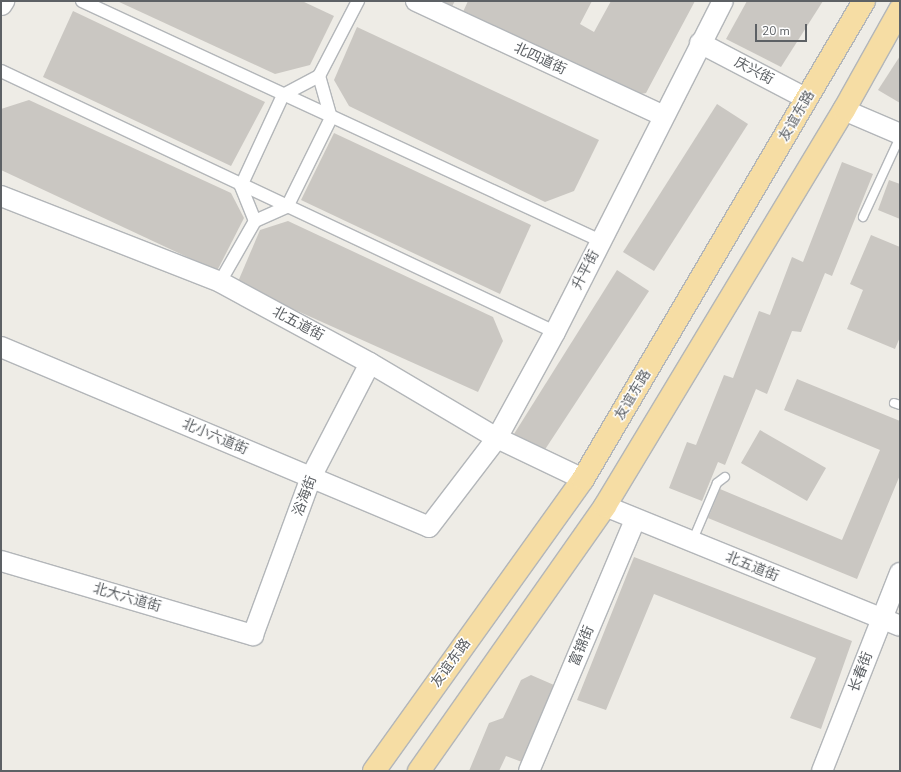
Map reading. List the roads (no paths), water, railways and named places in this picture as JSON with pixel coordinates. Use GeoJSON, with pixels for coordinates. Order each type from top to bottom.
{"type":"FeatureCollection","features":[{"type":"Feature","properties":{"kind":"highway","name":"友谊东路"},"geometry":{"type":"LineString","coordinates":[[374,771],[583,479],[864,1]]}},
{"type":"Feature","properties":{"kind":"highway"},"geometry":{"type":"LineString","coordinates":[[419,771],[605,506],[844,110],[900,10]]}},
{"type":"Feature","properties":{"kind":"street"},"geometry":{"type":"LineString","coordinates":[[82,1],[331,118],[601,241]]}},
{"type":"Feature","properties":{"kind":"street"},"geometry":{"type":"LineString","coordinates":[[255,221],[241,186],[283,95],[319,76],[358,1]]}},
{"type":"Feature","properties":{"kind":"street","name":"北四道街"},"geometry":{"type":"LineString","coordinates":[[416,1],[664,116]]}},
{"type":"Feature","properties":{"kind":"street","name":"升平街"},"geometry":{"type":"LineString","coordinates":[[429,527],[497,438],[555,332],[700,43],[723,1]]}},
{"type":"Feature","properties":{"kind":"street","name":"庆兴街"},"geometry":{"type":"LineString","coordinates":[[700,43],[807,99]]}},
{"type":"Feature","properties":{"kind":"street"},"geometry":{"type":"LineString","coordinates":[[1,71],[241,186],[555,332]]}},
{"type":"Feature","properties":{"kind":"street"},"geometry":{"type":"LineString","coordinates":[[220,282],[255,221],[287,207],[331,118],[319,76]]}},
{"type":"Feature","properties":{"kind":"street"},"geometry":{"type":"LineString","coordinates":[[844,110],[900,134]]}},
{"type":"Feature","properties":{"kind":"street","name":"北五道街"},"geometry":{"type":"LineString","coordinates":[[1,196],[220,282],[370,362],[497,438],[583,479]]}},
{"type":"Feature","properties":{"kind":"street","name":"北小六道街"},"geometry":{"type":"LineString","coordinates":[[1,347],[429,527]]}},
{"type":"Feature","properties":{"kind":"street","name":"浴海街"},"geometry":{"type":"LineString","coordinates":[[253,635],[311,477],[370,362]]}},
{"type":"Feature","properties":{"kind":"street","name":"北五道街"},"geometry":{"type":"LineString","coordinates":[[605,506],[635,520],[900,626]]}},
{"type":"Feature","properties":{"kind":"street","name":"富锦街"},"geometry":{"type":"LineString","coordinates":[[529,771],[635,520]]}},
{"type":"Feature","properties":{"kind":"street","name":"北大六道街"},"geometry":{"type":"LineString","coordinates":[[1,561],[253,635]]}},
{"type":"Feature","properties":{"kind":"street","name":"长春街"},"geometry":{"type":"LineString","coordinates":[[822,771],[900,573]]}},
{"type":"Feature","properties":{"kind":"lane"},"geometry":{"type":"LineString","coordinates":[[863,217],[900,138]]}},
{"type":"Feature","properties":{"kind":"lane"},"geometry":{"type":"LineString","coordinates":[[692,543],[717,483],[725,477]]}}]}
